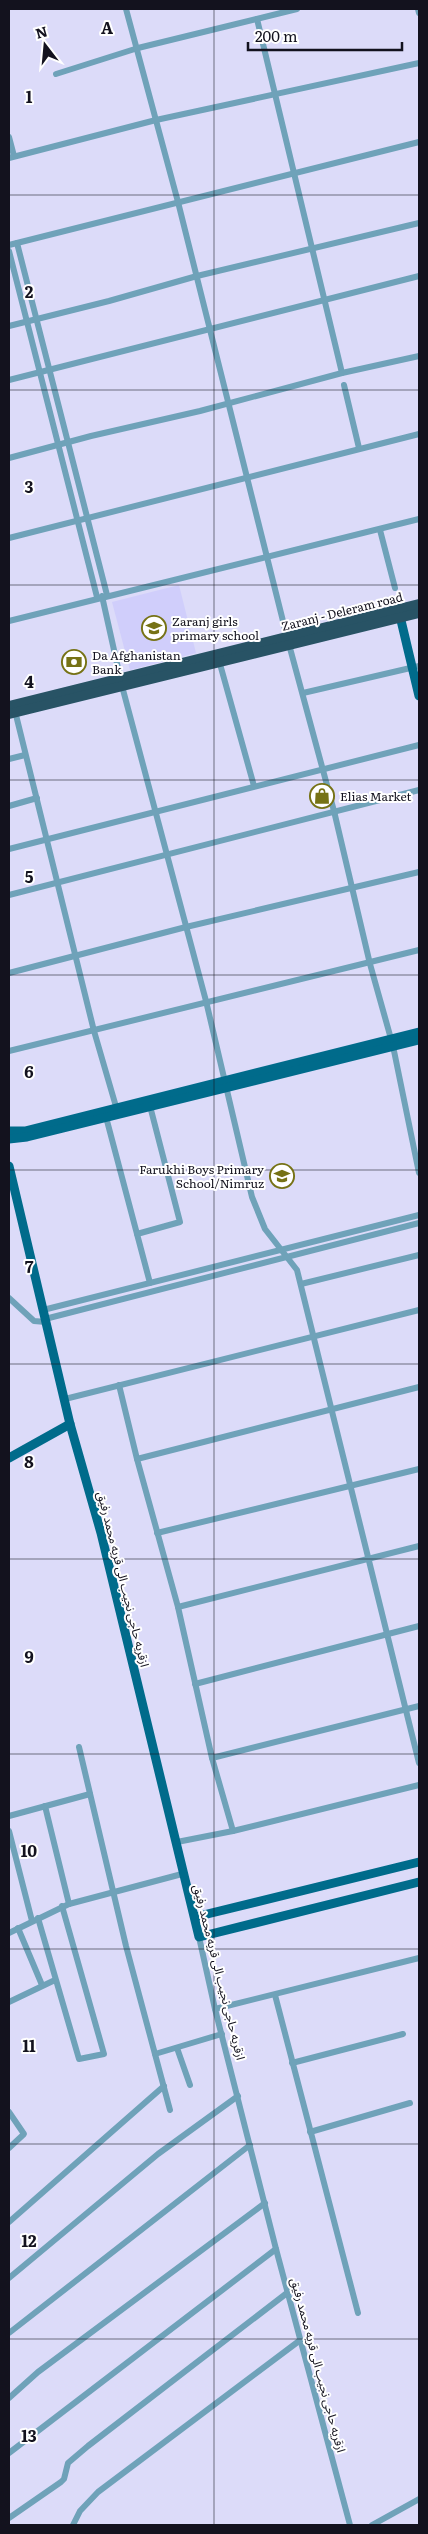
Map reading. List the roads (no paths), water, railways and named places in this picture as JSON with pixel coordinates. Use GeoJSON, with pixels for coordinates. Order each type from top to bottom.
{"type":"FeatureCollection","features":[{"type":"Feature","properties":{"kind":"highway","name":"Zaranj - Deleram road"},"geometry":{"type":"LineString","coordinates":[[12,709],[402,613],[419,604]]}},
{"type":"Feature","properties":{"kind":"highway","name":"Zaranj - Deleram road"},"geometry":{"type":"LineString","coordinates":[[402,613],[419,613]]}},
{"type":"Feature","properties":{"kind":"highway","name":"Zaranj - Deleram road"},"geometry":{"type":"LineString","coordinates":[[121,682],[220,664],[288,642]]}},
{"type":"Feature","properties":{"kind":"main road"},"geometry":{"type":"LineString","coordinates":[[402,613],[419,678]]}},
{"type":"Feature","properties":{"kind":"main road"},"geometry":{"type":"LineString","coordinates":[[416,667],[419,696]]}},
{"type":"Feature","properties":{"kind":"main road"},"geometry":{"type":"LineString","coordinates":[[9,1131],[25,1131],[117,1111],[392,1042],[419,1032]]}},
{"type":"Feature","properties":{"kind":"main road"},"geometry":{"type":"LineString","coordinates":[[392,1042],[419,1040]]}},
{"type":"Feature","properties":{"kind":"main road"},"geometry":{"type":"LineString","coordinates":[[9,1139],[28,1137],[106,1117],[117,1111],[150,1106],[224,1085]]}},
{"type":"Feature","properties":{"kind":"main road","name":"ازقریه حاجی نجیب الی قریه محمد رفیق"},"geometry":{"type":"LineString","coordinates":[[9,1166],[70,1424],[101,1533],[176,1842],[182,1874],[199,1937]]}},
{"type":"Feature","properties":{"kind":"main road"},"geometry":{"type":"LineString","coordinates":[[9,1458],[70,1424]]}},
{"type":"Feature","properties":{"kind":"main road"},"geometry":{"type":"LineString","coordinates":[[195,1917],[419,1862]]}},
{"type":"Feature","properties":{"kind":"main road"},"geometry":{"type":"LineString","coordinates":[[199,1937],[419,1882]]}},
{"type":"Feature","properties":{"kind":"street"},"geometry":{"type":"LineString","coordinates":[[126,9],[138,48],[211,330],[269,557],[288,642],[334,811],[370,964],[392,1042],[419,1173]]}},
{"type":"Feature","properties":{"kind":"street"},"geometry":{"type":"LineString","coordinates":[[56,74],[138,48],[297,9]]}},
{"type":"Feature","properties":{"kind":"street"},"geometry":{"type":"LineString","coordinates":[[418,9],[419,13]]}},
{"type":"Feature","properties":{"kind":"street"},"geometry":{"type":"LineString","coordinates":[[257,18],[342,373]]}},
{"type":"Feature","properties":{"kind":"street"},"geometry":{"type":"LineString","coordinates":[[9,137],[12,157],[156,120],[275,96],[419,63]]}},
{"type":"Feature","properties":{"kind":"street"},"geometry":{"type":"LineString","coordinates":[[9,245],[419,142]]}},
{"type":"Feature","properties":{"kind":"street"},"geometry":{"type":"LineString","coordinates":[[9,326],[197,276],[419,223]]}},
{"type":"Feature","properties":{"kind":"street"},"geometry":{"type":"LineString","coordinates":[[16,243],[88,518],[102,596],[121,682],[206,1001],[224,1085],[252,1197],[266,1229],[297,1270],[419,1763]]}},
{"type":"Feature","properties":{"kind":"street"},"geometry":{"type":"LineString","coordinates":[[9,251],[77,520],[102,596]]}},
{"type":"Feature","properties":{"kind":"street"},"geometry":{"type":"LineString","coordinates":[[9,380],[50,368],[211,330],[419,276]]}},
{"type":"Feature","properties":{"kind":"street"},"geometry":{"type":"LineString","coordinates":[[9,458],[342,373],[419,356]]}},
{"type":"Feature","properties":{"kind":"street"},"geometry":{"type":"LineString","coordinates":[[344,385],[360,448]]}},
{"type":"Feature","properties":{"kind":"street"},"geometry":{"type":"LineString","coordinates":[[9,538],[419,434]]}},
{"type":"Feature","properties":{"kind":"street"},"geometry":{"type":"LineString","coordinates":[[9,621],[102,596],[269,557],[419,519]]}},
{"type":"Feature","properties":{"kind":"street"},"geometry":{"type":"LineString","coordinates":[[380,530],[395,588]]}},
{"type":"Feature","properties":{"kind":"street"},"geometry":{"type":"LineString","coordinates":[[220,664],[254,786]]}},
{"type":"Feature","properties":{"kind":"street"},"geometry":{"type":"LineString","coordinates":[[303,693],[416,667]]}},
{"type":"Feature","properties":{"kind":"street"},"geometry":{"type":"LineString","coordinates":[[12,709],[37,798],[94,1031],[117,1111]]}},
{"type":"Feature","properties":{"kind":"street"},"geometry":{"type":"LineString","coordinates":[[9,849],[419,745]]}},
{"type":"Feature","properties":{"kind":"street"},"geometry":{"type":"LineString","coordinates":[[9,759],[25,755]]}},
{"type":"Feature","properties":{"kind":"street"},"geometry":{"type":"LineString","coordinates":[[9,895],[419,790]]}},
{"type":"Feature","properties":{"kind":"street"},"geometry":{"type":"LineString","coordinates":[[9,806],[37,798]]}},
{"type":"Feature","properties":{"kind":"street"},"geometry":{"type":"LineString","coordinates":[[9,973],[186,927],[419,872]]}},
{"type":"Feature","properties":{"kind":"street"},"geometry":{"type":"LineString","coordinates":[[9,1051],[94,1031],[206,1001],[370,964],[419,950]]}},
{"type":"Feature","properties":{"kind":"street"},"geometry":{"type":"LineString","coordinates":[[137,1234],[180,1222],[150,1106]]}},
{"type":"Feature","properties":{"kind":"street"},"geometry":{"type":"LineString","coordinates":[[106,1117],[150,1283]]}},
{"type":"Feature","properties":{"kind":"street"},"geometry":{"type":"LineString","coordinates":[[9,1298],[34,1321],[150,1283],[419,1216]]}},
{"type":"Feature","properties":{"kind":"street"},"geometry":{"type":"LineString","coordinates":[[44,1317],[419,1223]]}},
{"type":"Feature","properties":{"kind":"street"},"geometry":{"type":"LineString","coordinates":[[301,1284],[419,1255]]}},
{"type":"Feature","properties":{"kind":"street"},"geometry":{"type":"LineString","coordinates":[[65,1399],[419,1310]]}},
{"type":"Feature","properties":{"kind":"street"},"geometry":{"type":"LineString","coordinates":[[119,1385],[137,1459],[178,1607],[212,1758],[233,1831]]}},
{"type":"Feature","properties":{"kind":"street"},"geometry":{"type":"LineString","coordinates":[[137,1459],[419,1387]]}},
{"type":"Feature","properties":{"kind":"street"},"geometry":{"type":"LineString","coordinates":[[157,1533],[419,1469]]}},
{"type":"Feature","properties":{"kind":"street"},"geometry":{"type":"LineString","coordinates":[[178,1607],[419,1546]]}},
{"type":"Feature","properties":{"kind":"street"},"geometry":{"type":"LineString","coordinates":[[195,1684],[419,1626]]}},
{"type":"Feature","properties":{"kind":"street"},"geometry":{"type":"LineString","coordinates":[[212,1758],[419,1706]]}},
{"type":"Feature","properties":{"kind":"street"},"geometry":{"type":"LineString","coordinates":[[79,1747],[126,1946],[170,2110]]}},
{"type":"Feature","properties":{"kind":"street"},"geometry":{"type":"LineString","coordinates":[[176,1842],[233,1831],[419,1785]]}},
{"type":"Feature","properties":{"kind":"street"},"geometry":{"type":"LineString","coordinates":[[9,1816],[90,1794]]}},
{"type":"Feature","properties":{"kind":"street"},"geometry":{"type":"LineString","coordinates":[[9,1830],[79,2060],[104,2054],[65,1905],[45,1806]]}},
{"type":"Feature","properties":{"kind":"street"},"geometry":{"type":"LineString","coordinates":[[9,1933],[65,1905],[182,1874]]}},
{"type":"Feature","properties":{"kind":"street"},"geometry":{"type":"LineString","coordinates":[[18,1928],[42,1985]]}},
{"type":"Feature","properties":{"kind":"street","name":"ازقریه حاجی نجیب الی قریه محمد رفیق"},"geometry":{"type":"LineString","coordinates":[[199,1937],[215,2009],[276,2249],[350,2525]]}},
{"type":"Feature","properties":{"kind":"street"},"geometry":{"type":"LineString","coordinates":[[215,2009],[419,1958]]}},
{"type":"Feature","properties":{"kind":"street"},"geometry":{"type":"LineString","coordinates":[[9,2002],[55,1980]]}},
{"type":"Feature","properties":{"kind":"street"},"geometry":{"type":"LineString","coordinates":[[275,1995],[358,2313]]}},
{"type":"Feature","properties":{"kind":"street"},"geometry":{"type":"LineString","coordinates":[[155,2054],[222,2034]]}},
{"type":"Feature","properties":{"kind":"street"},"geometry":{"type":"LineString","coordinates":[[292,2063],[403,2034]]}},
{"type":"Feature","properties":{"kind":"street"},"geometry":{"type":"LineString","coordinates":[[177,2048],[190,2085]]}},
{"type":"Feature","properties":{"kind":"street"},"geometry":{"type":"LineString","coordinates":[[9,2222],[164,2086]]}},
{"type":"Feature","properties":{"kind":"street"},"geometry":{"type":"LineString","coordinates":[[9,2278],[158,2154],[238,2096]]}},
{"type":"Feature","properties":{"kind":"street"},"geometry":{"type":"LineString","coordinates":[[310,2132],[410,2103]]}},
{"type":"Feature","properties":{"kind":"street"},"geometry":{"type":"LineString","coordinates":[[9,2112],[24,2134],[9,2148]]}},
{"type":"Feature","properties":{"kind":"street"},"geometry":{"type":"LineString","coordinates":[[9,2333],[250,2145]]}},
{"type":"Feature","properties":{"kind":"street"},"geometry":{"type":"LineString","coordinates":[[9,2398],[38,2372],[265,2203]]}},
{"type":"Feature","properties":{"kind":"street"},"geometry":{"type":"LineString","coordinates":[[9,2453],[276,2249]]}},
{"type":"Feature","properties":{"kind":"street"},"geometry":{"type":"LineString","coordinates":[[9,2518],[62,2482],[68,2463],[88,2446],[288,2293]]}},
{"type":"Feature","properties":{"kind":"street"},"geometry":{"type":"LineString","coordinates":[[73,2525],[80,2511],[98,2492],[300,2341]]}},
{"type":"Feature","properties":{"kind":"street"},"geometry":{"type":"LineString","coordinates":[[372,2525],[419,2499]]}},
{"type":"Feature","properties":{"kind":"place","name":"Zaranj girls primary school"},"geometry":{"type":"Point","coordinates":[154,628]}},
{"type":"Feature","properties":{"kind":"place","name":"Da Afghanistan Bank"},"geometry":{"type":"Point","coordinates":[74,662]}},
{"type":"Feature","properties":{"kind":"place","name":"Elias Market"},"geometry":{"type":"Point","coordinates":[322,796]}},
{"type":"Feature","properties":{"kind":"place","name":"Farukhi Boys Primary School/Nimruz"},"geometry":{"type":"Point","coordinates":[282,1176]}}]}
